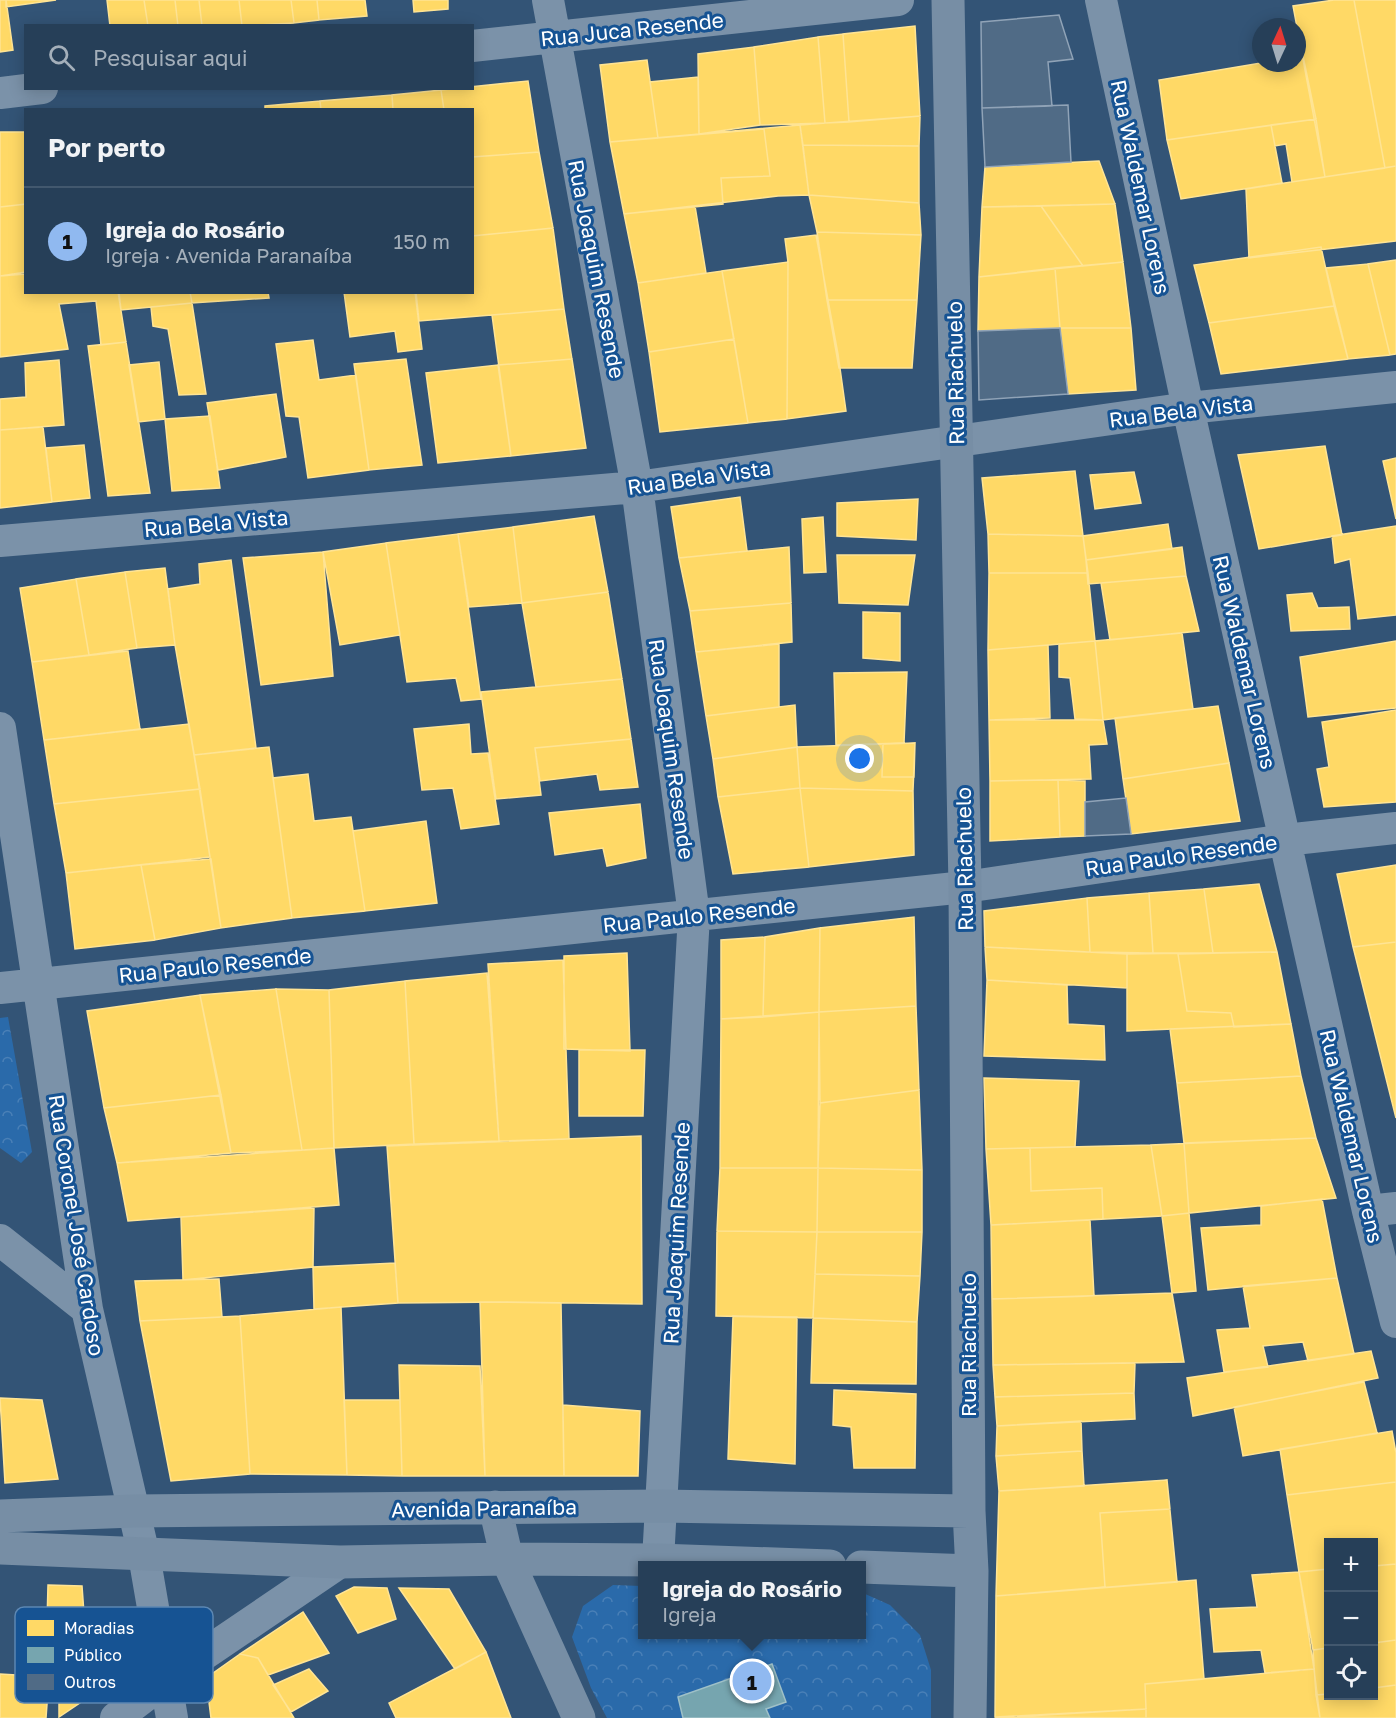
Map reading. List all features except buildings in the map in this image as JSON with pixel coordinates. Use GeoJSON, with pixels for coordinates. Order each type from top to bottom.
{"type":"FeatureCollection","features":[{"type":"Feature","properties":{"kind":"main road","name":"Rua Riachuelo"},"geometry":{"type":"LineString","coordinates":[[948,0],[965,887],[969,1511],[972,1571],[970,1718]]}},
{"type":"Feature","properties":{"kind":"main road","name":"Avenida Paranaíba"},"geometry":{"type":"LineString","coordinates":[[0,1516],[134,1511],[661,1506],[969,1511]]}},
{"type":"Feature","properties":{"kind":"main road"},"geometry":{"type":"LineString","coordinates":[[495,1507],[507,1559],[579,1718]]}},
{"type":"Feature","properties":{"kind":"main road"},"geometry":{"type":"LineString","coordinates":[[0,1548],[340,1562],[507,1559],[687,1561]]}},
{"type":"Feature","properties":{"kind":"main road"},"geometry":{"type":"LineString","coordinates":[[866,1567],[972,1571]]}},
{"type":"Feature","properties":{"kind":"street","name":"Rua Joaquim Resende"},"geometry":{"type":"LineString","coordinates":[[548,0],[637,487],[694,915],[658,1560]]}},
{"type":"Feature","properties":{"kind":"street","name":"Rua Juca Resende"},"geometry":{"type":"LineString","coordinates":[[474,46],[898,0]]}},
{"type":"Feature","properties":{"kind":"street","name":"Rua Waldemar Lorens"},"geometry":{"type":"LineString","coordinates":[[1101,0],[1188,408],[1285,840],[1382,1210],[1396,1322]]}},
{"type":"Feature","properties":{"kind":"street"},"geometry":{"type":"LineString","coordinates":[[0,93],[25,90]]}},
{"type":"Feature","properties":{"kind":"street","name":"Rua Bela Vista"},"geometry":{"type":"LineString","coordinates":[[0,541],[637,487],[1188,408],[1396,387]]}},
{"type":"Feature","properties":{"kind":"street","name":"Rua Coronel José Cardoso"},"geometry":{"type":"LineString","coordinates":[[0,728],[87,1309],[144,1555],[153,1607]]}},
{"type":"Feature","properties":{"kind":"street","name":"Rua Paulo Resende"},"geometry":{"type":"LineString","coordinates":[[0,988],[965,887],[1285,840],[1396,828]]}},
{"type":"Feature","properties":{"kind":"street"},"geometry":{"type":"LineString","coordinates":[[0,1240],[87,1309]]}},
{"type":"Feature","properties":{"kind":"street"},"geometry":{"type":"LineString","coordinates":[[213,1648],[340,1562]]}},
{"type":"Feature","properties":{"kind":"street"},"geometry":{"type":"LineString","coordinates":[[116,1718],[136,1703]]}},
{"type":"Feature","properties":{"kind":"street","name":"Rua Coronel José Cardoso"},"geometry":{"type":"LineString","coordinates":[[170,1703],[172,1718]]}},
{"type":"Feature","properties":{"kind":"green space"},"geometry":{"type":"Polygon","coordinates":[[[8,1017],[32,1152],[21,1163],[0,1148],[0,1018],[8,1017]]]}},
{"type":"Feature","properties":{"kind":"green space"},"geometry":{"type":"Polygon","coordinates":[[[613,1585],[638,1586],[638,1639],[866,1639],[866,1594],[890,1605],[920,1635],[931,1670],[931,1718],[607,1718],[591,1688],[572,1637],[583,1606],[613,1585]]]}},
{"type":"Feature","properties":{"kind":"place","name":"Igreja do Rosário"},"geometry":{"type":"Point","coordinates":[752,1681]}}]}
